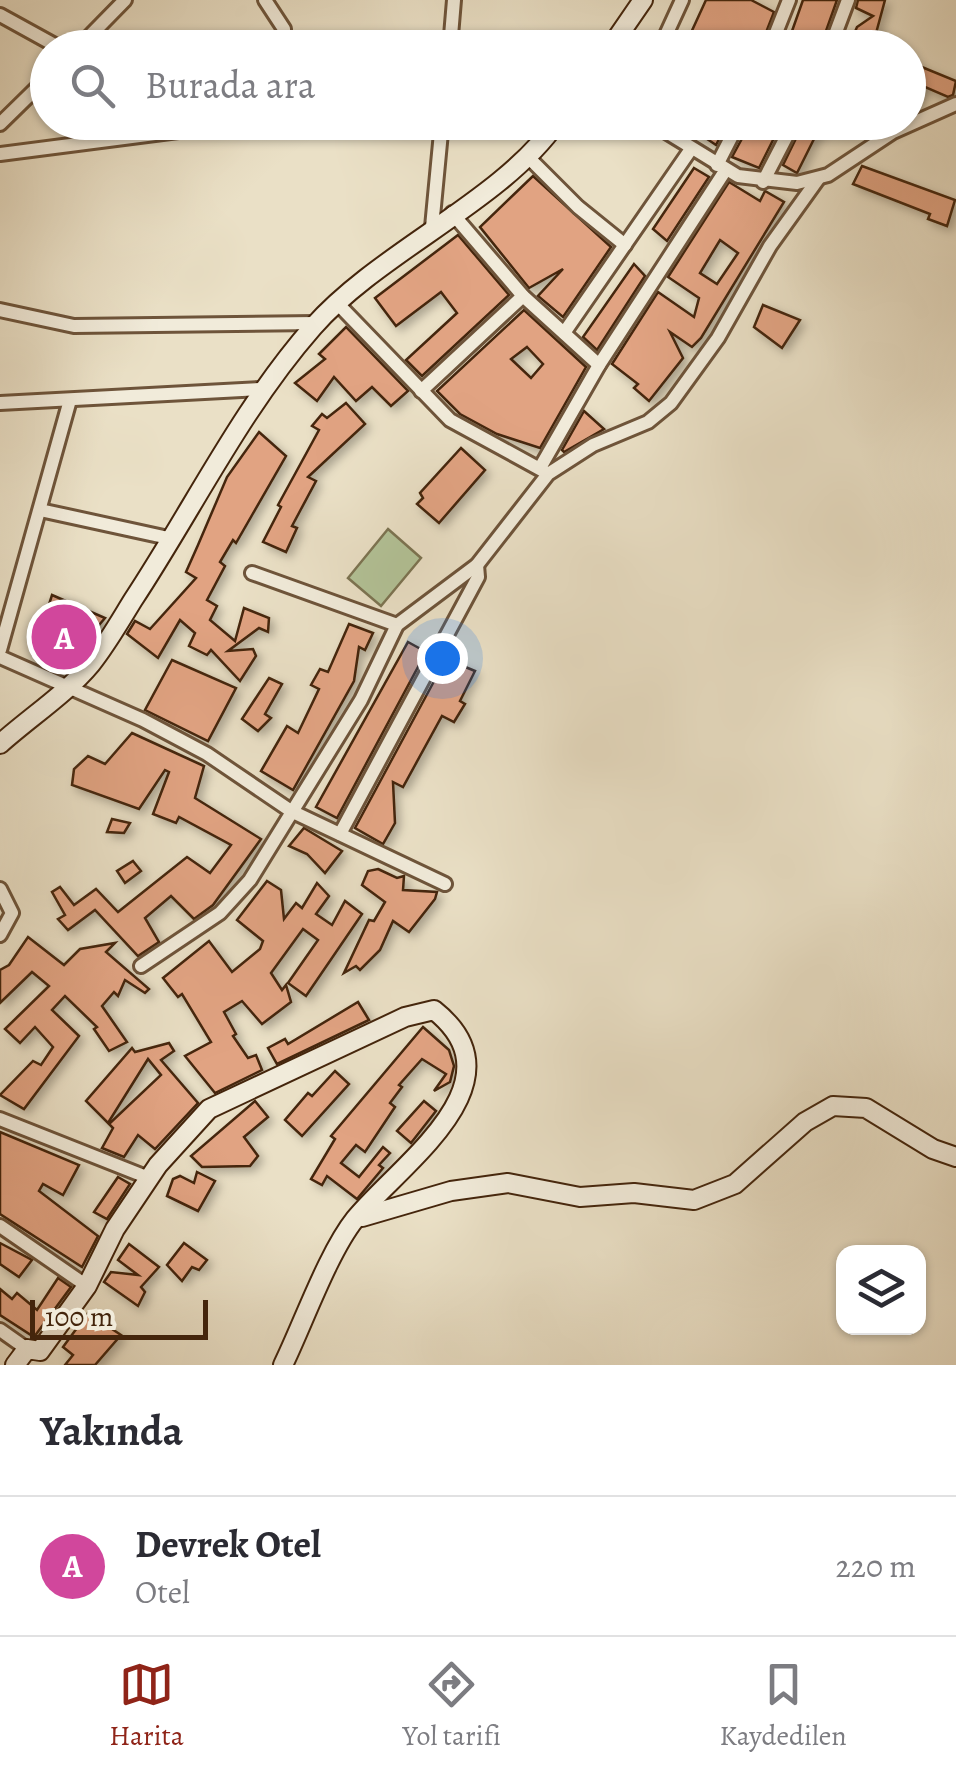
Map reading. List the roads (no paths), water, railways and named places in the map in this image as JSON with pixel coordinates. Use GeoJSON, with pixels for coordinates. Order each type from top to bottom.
{"type":"FeatureCollection","features":[{"type":"Feature","properties":{"kind":"street"},"geometry":{"type":"LineString","coordinates":[[104,0],[121,4]]}},
{"type":"Feature","properties":{"kind":"street"},"geometry":{"type":"LineString","coordinates":[[265,0],[284,29]]}},
{"type":"Feature","properties":{"kind":"street"},"geometry":{"type":"LineString","coordinates":[[452,30],[454,0]]}},
{"type":"Feature","properties":{"kind":"street"},"geometry":{"type":"LineString","coordinates":[[622,30],[643,0]]}},
{"type":"Feature","properties":{"kind":"street"},"geometry":{"type":"LineString","coordinates":[[668,30],[682,0]]}},
{"type":"Feature","properties":{"kind":"street"},"geometry":{"type":"LineString","coordinates":[[777,30],[789,0]]}},
{"type":"Feature","properties":{"kind":"street"},"geometry":{"type":"LineString","coordinates":[[837,30],[848,0]]}},
{"type":"Feature","properties":{"kind":"street"},"geometry":{"type":"LineString","coordinates":[[96,30],[121,4]]}},
{"type":"Feature","properties":{"kind":"street"},"geometry":{"type":"LineString","coordinates":[[0,15],[30,32]]}},
{"type":"Feature","properties":{"kind":"street"},"geometry":{"type":"LineString","coordinates":[[0,124],[30,95]]}},
{"type":"Feature","properties":{"kind":"street"},"geometry":{"type":"LineString","coordinates":[[926,117],[956,104]]}},
{"type":"Feature","properties":{"kind":"street"},"geometry":{"type":"LineString","coordinates":[[0,154],[108,140]]}},
{"type":"Feature","properties":{"kind":"street"},"geometry":{"type":"LineString","coordinates":[[432,227],[440,140]]}},
{"type":"Feature","properties":{"kind":"street"},"geometry":{"type":"LineString","coordinates":[[0,744],[90,666],[173,539],[261,388],[316,323],[432,227],[527,156],[541,140]]}},
{"type":"Feature","properties":{"kind":"street"},"geometry":{"type":"LineString","coordinates":[[677,140],[721,168],[762,182],[818,179]]}},
{"type":"Feature","properties":{"kind":"street"},"geometry":{"type":"LineString","coordinates":[[141,966],[180,944],[238,895],[361,700],[397,625],[477,565],[544,471],[598,364],[721,168],[732,140]]}},
{"type":"Feature","properties":{"kind":"street"},"geometry":{"type":"LineString","coordinates":[[762,182],[784,140]]}},
{"type":"Feature","properties":{"kind":"street"},"geometry":{"type":"LineString","coordinates":[[544,471],[665,410],[718,338],[770,246],[818,179],[880,140]]}},
{"type":"Feature","properties":{"kind":"street"},"geometry":{"type":"LineString","coordinates":[[564,333],[691,149]]}},
{"type":"Feature","properties":{"kind":"street"},"geometry":{"type":"LineString","coordinates":[[527,156],[578,207],[625,245]]}},
{"type":"Feature","properties":{"kind":"street"},"geometry":{"type":"LineString","coordinates":[[452,214],[523,296],[598,364]]}},
{"type":"Feature","properties":{"kind":"street"},"geometry":{"type":"LineString","coordinates":[[421,391],[523,296]]}},
{"type":"Feature","properties":{"kind":"street"},"geometry":{"type":"LineString","coordinates":[[338,304],[458,426],[544,471]]}},
{"type":"Feature","properties":{"kind":"street"},"geometry":{"type":"LineString","coordinates":[[0,310],[74,326],[316,323]]}},
{"type":"Feature","properties":{"kind":"street"},"geometry":{"type":"LineString","coordinates":[[0,404],[261,388]]}},
{"type":"Feature","properties":{"kind":"street"},"geometry":{"type":"LineString","coordinates":[[70,400],[0,654],[207,754],[291,811],[445,884]]}},
{"type":"Feature","properties":{"kind":"street"},"geometry":{"type":"LineString","coordinates":[[40,510],[173,539]]}},
{"type":"Feature","properties":{"kind":"street"},"geometry":{"type":"LineString","coordinates":[[340,834],[478,577],[477,565]]}},
{"type":"Feature","properties":{"kind":"street"},"geometry":{"type":"LineString","coordinates":[[252,574],[397,625]]}},
{"type":"Feature","properties":{"kind":"street"},"geometry":{"type":"LineString","coordinates":[[0,889],[12,913],[0,936]]}},
{"type":"Feature","properties":{"kind":"street"},"geometry":{"type":"LineString","coordinates":[[0,1330],[27,1349],[40,1351],[86,1286],[115,1229],[150,1178],[208,1109],[404,1018],[434,1010],[450,1023],[469,1069],[466,1088],[439,1130],[355,1220],[284,1365]]}},
{"type":"Feature","properties":{"kind":"street"},"geometry":{"type":"LineString","coordinates":[[355,1220],[451,1190],[508,1183],[580,1197],[634,1193],[694,1200],[735,1184],[805,1122],[833,1106],[866,1108],[933,1149],[956,1156]]}},
{"type":"Feature","properties":{"kind":"street"},"geometry":{"type":"LineString","coordinates":[[0,1119],[150,1178]]}},
{"type":"Feature","properties":{"kind":"street"},"geometry":{"type":"LineString","coordinates":[[0,1226],[86,1286]]}},
{"type":"Feature","properties":{"kind":"street"},"geometry":{"type":"LineString","coordinates":[[15,1365],[27,1349]]}},
{"type":"Feature","properties":{"kind":"place","name":"Devrek Otel"},"geometry":{"type":"Point","coordinates":[64,637]}}]}
